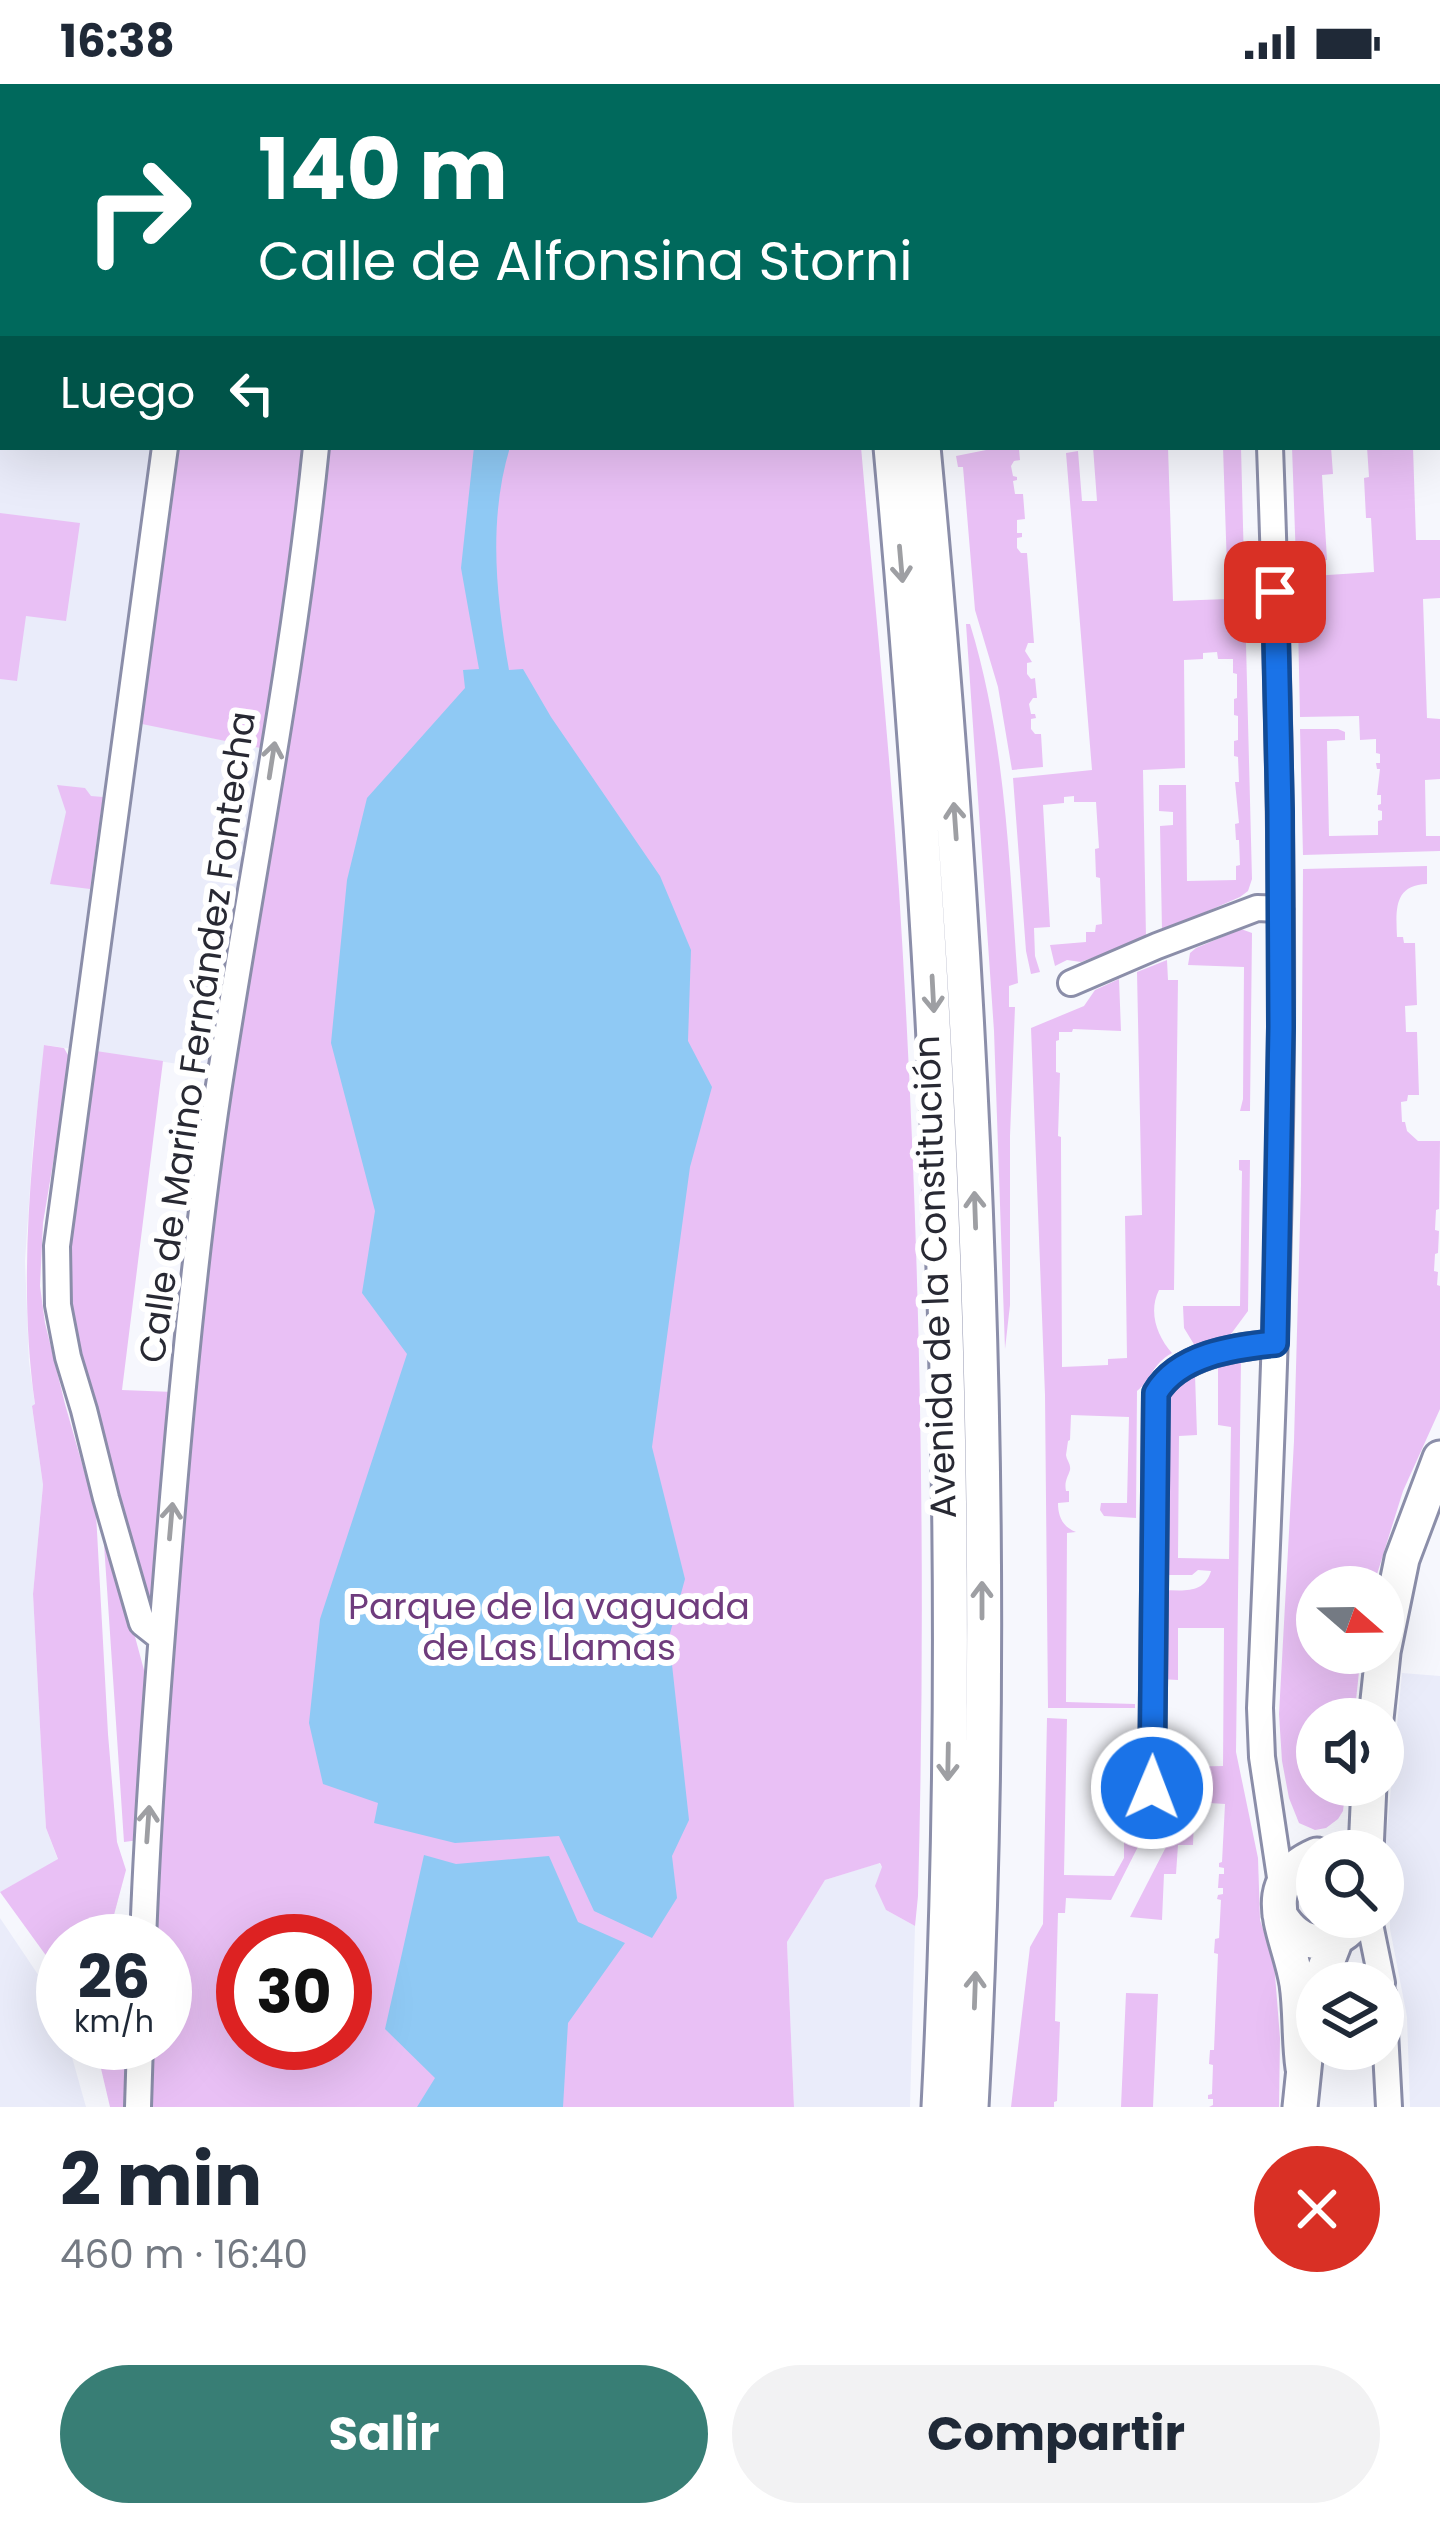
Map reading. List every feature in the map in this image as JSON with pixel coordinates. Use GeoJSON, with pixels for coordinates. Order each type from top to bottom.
{"type":"FeatureCollection","features":[{"type":"Feature","properties":{"kind":"main road","name":"Avenida de la Constitución"},"geometry":{"type":"LineString","coordinates":[[891,450],[925,857],[946,1291],[950,1468],[947,1854],[938,2107]]}},
{"type":"Feature","properties":{"kind":"main road","name":"Avenida de la Constitución"},"geometry":{"type":"LineString","coordinates":[[923,450],[957,855],[978,1290],[982,1680],[971,2107]]}},
{"type":"Feature","properties":{"kind":"main road"},"geometry":{"type":"LineString","coordinates":[[1401,1566],[1440,1458]]}},
{"type":"Feature","properties":{"kind":"main road"},"geometry":{"type":"LineString","coordinates":[[1296,1866],[1281,1899],[1296,1976]]}},
{"type":"Feature","properties":{"kind":"main road"},"geometry":{"type":"LineString","coordinates":[[1281,1899],[1296,1934]]}},
{"type":"Feature","properties":{"kind":"main road"},"geometry":{"type":"LineString","coordinates":[[1300,2107],[1303,2070]]}},
{"type":"Feature","properties":{"kind":"street"},"geometry":{"type":"LineString","coordinates":[[161,1638],[142,1624],[68,1357],[56,1276],[165,450]]}},
{"type":"Feature","properties":{"kind":"street","name":"Calle de Marino Fernández Fontecha"},"geometry":{"type":"LineString","coordinates":[[144,1914],[185,1360],[218,1095],[304,568],[316,450]]}},
{"type":"Feature","properties":{"kind":"street"},"geometry":{"type":"LineString","coordinates":[[1270,450],[1281,909],[1279,1170],[1260,1708],[1281,1899]]}},
{"type":"Feature","properties":{"kind":"street"},"geometry":{"type":"LineString","coordinates":[[1071,983],[1257,908],[1281,909]]}},
{"type":"Feature","properties":{"kind":"street"},"geometry":{"type":"LineString","coordinates":[[1156,1804],[1152,1788],[1156,1393],[1166,1378],[1192,1362],[1275,1343]]}},
{"type":"Feature","properties":{"kind":"street"},"geometry":{"type":"LineString","coordinates":[[1270,1806],[1282,1830],[1296,1843]]}},
{"type":"Feature","properties":{"kind":"street"},"geometry":{"type":"LineString","coordinates":[[138,2107],[139,2070]]}},
{"type":"Feature","properties":{"kind":"street"},"geometry":{"type":"LineString","coordinates":[[1387,2070],[1389,2107]]}},
{"type":"Feature","properties":{"kind":"shaded area"},"geometry":{"type":"Polygon","coordinates":[[[0,450],[174,450],[137,722],[260,748],[207,1068],[45,1045],[25,1261],[32,1407],[43,1485],[33,1594],[41,1746],[46,1828],[58,1860],[0,1892],[0,450]]]}},
{"type":"Feature","properties":{"kind":"shaded area"},"geometry":{"type":"Polygon","coordinates":[[[1402,1674],[1440,1676],[1440,2107],[1410,2107],[1404,1962],[1396,1962],[1392,1938],[1404,1938],[1404,1830],[1387,1830],[1389,1806],[1404,1806],[1404,1698],[1400,1698],[1402,1674]]]}},
{"type":"Feature","properties":{"kind":"shaded area"},"geometry":{"type":"Polygon","coordinates":[[[879,1863],[886,1910],[915,1926],[910,2107],[794,2107],[787,1942],[825,1880],[879,1863]]]}},
{"type":"Feature","properties":{"kind":"shaded area"},"geometry":{"type":"Polygon","coordinates":[[[0,1918],[36,1972],[36,2070],[76,2070],[86,2107],[0,2107],[0,1918]]]}},
{"type":"Feature","properties":{"kind":"green space"},"geometry":{"type":"Polygon","coordinates":[[[174,450],[308,450],[280,669],[260,748],[137,723],[174,450]]]}},
{"type":"Feature","properties":{"kind":"green space","name":"Parque de la vaguada de Las Llamas"},"geometry":{"type":"Polygon","coordinates":[[[329,450],[861,450],[895,835],[912,1141],[920,1393],[918,1896],[915,1926],[886,1910],[875,1886],[880,1863],[825,1880],[787,1942],[794,2107],[149,2107],[150,2070],[192,2070],[192,1914],[155,1914],[180,1528],[225,1123],[255,916],[308,622],[329,450]]]}},
{"type":"Feature","properties":{"kind":"green space"},"geometry":{"type":"Polygon","coordinates":[[[1019,450],[1020,460],[1011,466],[1017,477],[1015,494],[1023,494],[1025,519],[1017,520],[1017,533],[1022,537],[1017,538],[1017,548],[1027,553],[1034,643],[1028,643],[1025,651],[1032,662],[1027,663],[1027,674],[1035,678],[1037,698],[1029,704],[1036,718],[1031,719],[1031,729],[1041,734],[1043,767],[1012,770],[998,687],[975,610],[963,467],[958,467],[956,456],[1019,450]]]}},
{"type":"Feature","properties":{"kind":"green space"},"geometry":{"type":"Polygon","coordinates":[[[1093,450],[1168,450],[1173,601],[1228,599],[1223,450],[1241,450],[1252,879],[1240,897],[1162,931],[1160,826],[1173,825],[1173,812],[1159,811],[1159,785],[1186,785],[1187,881],[1236,880],[1236,866],[1240,865],[1235,824],[1239,823],[1238,757],[1234,756],[1237,674],[1233,673],[1233,659],[1218,659],[1217,652],[1203,653],[1203,659],[1184,660],[1185,768],[1143,770],[1146,938],[1081,962],[1067,960],[1055,966],[1050,945],[1086,942],[1086,932],[1095,932],[1096,925],[1102,924],[1100,878],[1096,877],[1096,802],[1064,797],[1064,803],[1043,805],[1050,927],[1034,928],[1040,972],[1031,974],[1013,778],[1092,770],[1066,453],[1078,451],[1082,501],[1097,501],[1093,450]]]}},
{"type":"Feature","properties":{"kind":"green space"},"geometry":{"type":"Polygon","coordinates":[[[1292,450],[1331,450],[1333,474],[1322,475],[1327,560],[1296,561],[1292,450]]]}},
{"type":"Feature","properties":{"kind":"green space"},"geometry":{"type":"Polygon","coordinates":[[[1367,450],[1413,450],[1416,540],[1440,540],[1440,598],[1423,599],[1427,718],[1440,719],[1440,779],[1425,780],[1426,836],[1440,836],[1440,851],[1303,855],[1300,729],[1345,732],[1345,740],[1327,741],[1329,836],[1378,835],[1378,821],[1382,820],[1376,763],[1380,763],[1380,754],[1376,753],[1376,739],[1360,740],[1359,716],[1300,717],[1297,577],[1374,572],[1371,518],[1366,518],[1364,478],[1369,477],[1367,450]]]}},
{"type":"Feature","properties":{"kind":"green space"},"geometry":{"type":"Polygon","coordinates":[[[0,513],[80,523],[66,621],[26,616],[17,681],[0,679],[0,513]]]}},
{"type":"Feature","properties":{"kind":"green space"},"geometry":{"type":"Polygon","coordinates":[[[966,624],[970,624],[982,668],[999,757],[1018,983],[1009,986],[1009,1007],[1015,1007],[1010,1305],[1005,1349],[994,1031],[966,624]]]}},
{"type":"Feature","properties":{"kind":"green space"},"geometry":{"type":"Polygon","coordinates":[[[57,785],[85,788],[91,796],[103,797],[90,889],[50,884],[66,812],[57,785]]]}},
{"type":"Feature","properties":{"kind":"green space"},"geometry":{"type":"Polygon","coordinates":[[[1427,866],[1427,884],[1402,894],[1397,909],[1397,937],[1415,943],[1417,1005],[1405,1006],[1406,1032],[1417,1032],[1419,1095],[1408,1095],[1401,1102],[1407,1131],[1418,1141],[1440,1141],[1434,1271],[1440,1286],[1440,1409],[1403,1491],[1380,1566],[1296,1566],[1296,1674],[1359,1674],[1356,1698],[1296,1698],[1296,1806],[1344,1806],[1338,1819],[1315,1830],[1299,1823],[1289,1798],[1279,1714],[1294,1441],[1303,869],[1427,866]]]}},
{"type":"Feature","properties":{"kind":"green space"},"geometry":{"type":"Polygon","coordinates":[[[1241,929],[1252,933],[1250,1111],[1240,1111],[1244,967],[1188,965],[1196,948],[1241,929]]]}},
{"type":"Feature","properties":{"kind":"green space"},"geometry":{"type":"Polygon","coordinates":[[[1167,960],[1168,980],[1178,980],[1174,1290],[1159,1290],[1154,1315],[1172,1353],[1137,1391],[1136,1518],[1104,1516],[1100,1510],[1101,1503],[1127,1503],[1129,1417],[1071,1415],[1066,1455],[1069,1502],[1058,1503],[1062,1521],[1076,1532],[1067,1533],[1066,1702],[1135,1704],[1135,1708],[1048,1708],[1045,1395],[1031,1028],[1084,1006],[1095,990],[1119,979],[1121,1031],[1073,1029],[1059,1032],[1056,1041],[1062,1367],[1108,1365],[1108,1359],[1127,1358],[1125,1216],[1142,1215],[1137,972],[1167,960]]]}},
{"type":"Feature","properties":{"kind":"green space"},"geometry":{"type":"Polygon","coordinates":[[[44,1045],[64,1048],[69,1067],[43,1223],[40,1286],[45,1323],[96,1513],[117,1842],[126,1870],[114,1914],[36,1914],[36,1942],[0,1892],[58,1859],[46,1828],[33,1594],[43,1485],[27,1314],[31,1180],[44,1045]]]}},
{"type":"Feature","properties":{"kind":"green space"},"geometry":{"type":"Polygon","coordinates":[[[96,1051],[163,1061],[122,1390],[174,1392],[155,1596],[147,1601],[66,1298],[66,1250],[96,1051]]]}},
{"type":"Feature","properties":{"kind":"green space"},"geometry":{"type":"Polygon","coordinates":[[[1239,1160],[1250,1160],[1248,1311],[1231,1334],[1195,1346],[1184,1328],[1183,1306],[1240,1306],[1239,1160]]]}},
{"type":"Feature","properties":{"kind":"green space"},"geometry":{"type":"Polygon","coordinates":[[[1241,1361],[1236,1752],[1258,1858],[1260,1920],[1274,1962],[1279,2107],[1209,2107],[1213,2105],[1213,2099],[1208,2099],[1213,2065],[1209,2064],[1210,2050],[1214,2050],[1218,1954],[1214,1953],[1219,1938],[1221,1900],[1217,1899],[1223,1894],[1223,1888],[1218,1888],[1219,1874],[1224,1874],[1219,1863],[1225,1804],[1178,1801],[1173,1786],[1159,1778],[1160,1742],[1177,1742],[1178,1767],[1223,1766],[1224,1628],[1178,1628],[1178,1680],[1160,1679],[1161,1590],[1198,1588],[1211,1571],[1161,1575],[1165,1395],[1182,1378],[1195,1374],[1197,1435],[1179,1436],[1178,1558],[1229,1559],[1231,1427],[1218,1425],[1218,1367],[1241,1361]]]}},
{"type":"Feature","properties":{"kind":"green space"},"geometry":{"type":"Polygon","coordinates":[[[102,1514],[148,1685],[139,1840],[124,1842],[102,1514]]]}},
{"type":"Feature","properties":{"kind":"green space"},"geometry":{"type":"Polygon","coordinates":[[[1047,1718],[1067,1719],[1064,1875],[1114,1876],[1124,1858],[1124,1813],[1136,1814],[1147,1829],[1111,1900],[1066,1898],[1065,1913],[1058,1913],[1057,2101],[1054,2107],[1011,2107],[1030,1947],[1043,1924],[1047,1718]]]}},
{"type":"Feature","properties":{"kind":"green space"},"geometry":{"type":"Polygon","coordinates":[[[1171,1817],[1194,1819],[1193,1845],[1178,1845],[1176,1874],[1164,1874],[1162,1920],[1130,1917],[1167,1845],[1163,1823],[1171,1817]]]}},
{"type":"Feature","properties":{"kind":"green space"},"geometry":{"type":"Polygon","coordinates":[[[1126,1993],[1158,1994],[1153,2107],[1121,2107],[1126,1993]]]}},
{"type":"Feature","properties":{"kind":"green space"},"geometry":{"type":"Polygon","coordinates":[[[101,2070],[131,2070],[130,2107],[110,2107],[101,2070]]]}},
{"type":"Feature","properties":{"kind":"water"},"geometry":{"type":"Polygon","coordinates":[[[474,450],[509,450],[499,502],[496,558],[509,670],[523,669],[660,876],[691,950],[688,1041],[712,1087],[690,1167],[652,1447],[685,1579],[669,1637],[689,1820],[672,1856],[677,1898],[652,1938],[594,1911],[559,1836],[455,1843],[374,1823],[378,1803],[323,1784],[309,1723],[320,1619],[407,1354],[362,1293],[375,1211],[331,1043],[347,880],[367,798],[465,688],[463,670],[479,669],[461,568],[474,450]]]}},
{"type":"Feature","properties":{"kind":"water"},"geometry":{"type":"Polygon","coordinates":[[[424,1855],[456,1864],[549,1856],[578,1922],[625,1943],[568,2023],[563,2107],[417,2107],[435,2078],[385,2029],[424,1855]]]}},
{"type":"Feature","properties":{"kind":"route"},"geometry":{"type":"LineString","coordinates":[[1152,1788],[1156,1393],[1166,1378],[1192,1362],[1275,1343],[1281,1027],[1275,592]]}}]}
